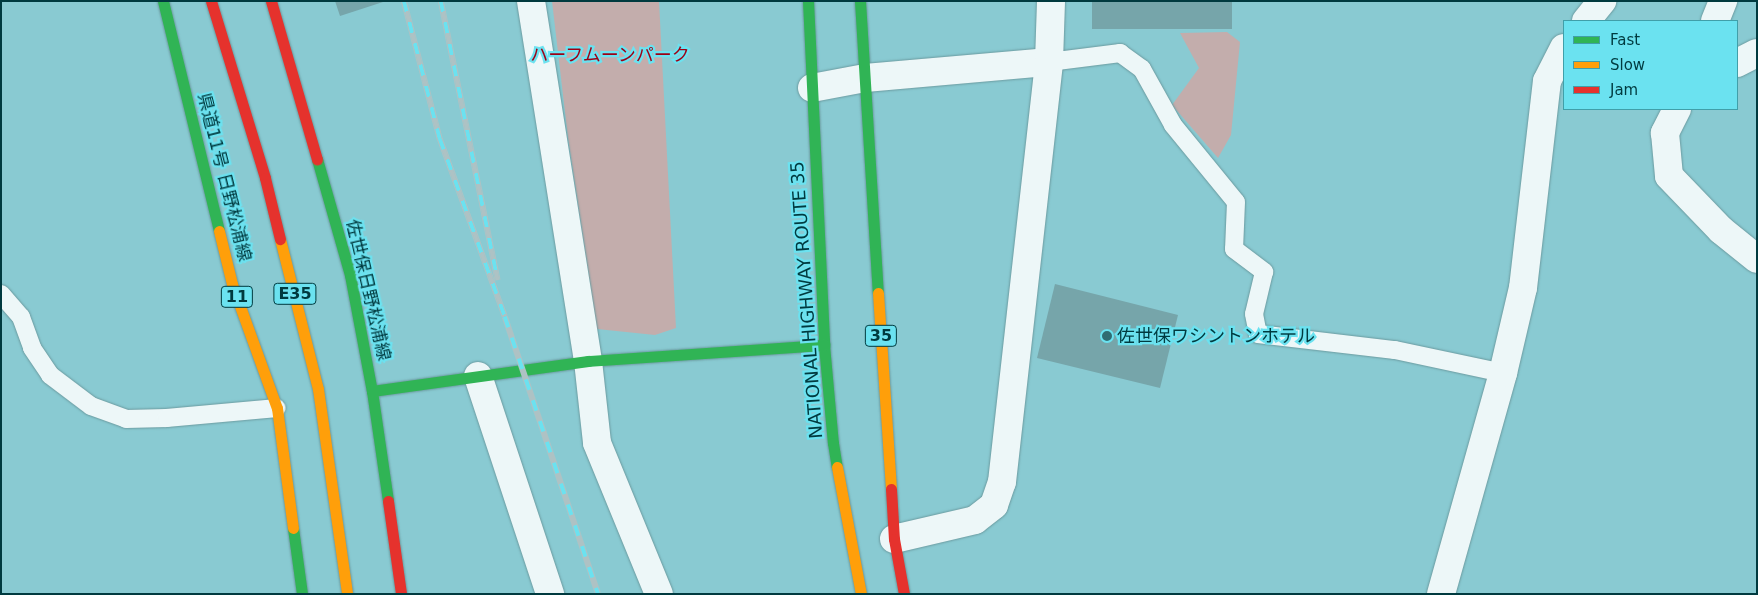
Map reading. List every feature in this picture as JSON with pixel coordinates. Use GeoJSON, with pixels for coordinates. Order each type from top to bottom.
{"type":"FeatureCollection","features":[{"type":"Feature","properties":{"kind":"main road","name":"県道11号 日野松浦線"},"geometry":{"type":"LineString","coordinates":[[163,1],[232,284],[277,408],[302,594]]}},
{"type":"Feature","properties":{"kind":"main road","name":"E35"},"geometry":{"type":"LineString","coordinates":[[211,1],[265,178],[318,389],[347,594]]}},
{"type":"Feature","properties":{"kind":"main road","name":"佐世保日野松浦線"},"geometry":{"type":"LineString","coordinates":[[271,1],[350,275],[372,391],[401,594]]}},
{"type":"Feature","properties":{"kind":"main road","name":"NATIONAL HIGHWAY ROUTE 35"},"geometry":{"type":"LineString","coordinates":[[808,1],[824,345],[833,443],[861,594]]}},
{"type":"Feature","properties":{"kind":"main road","name":"35"},"geometry":{"type":"LineString","coordinates":[[860,1],[894,539],[904,594]]}},
{"type":"Feature","properties":{"kind":"main road"},"geometry":{"type":"LineString","coordinates":[[372,391],[588,361],[824,345]]}},
{"type":"Feature","properties":{"kind":"street"},"geometry":{"type":"LineString","coordinates":[[531,1],[588,361],[597,443],[659,594]]}},
{"type":"Feature","properties":{"kind":"street"},"geometry":{"type":"LineString","coordinates":[[894,539],[975,520],[994,505],[1002,482],[1049,62],[1051,1]]}},
{"type":"Feature","properties":{"kind":"street"},"geometry":{"type":"LineString","coordinates":[[1587,20],[1602,1]]}},
{"type":"Feature","properties":{"kind":"street"},"geometry":{"type":"LineString","coordinates":[[1715,20],[1723,1]]}},
{"type":"Feature","properties":{"kind":"street"},"geometry":{"type":"LineString","coordinates":[[1441,594],[1503,373],[1523,288],[1547,81],[1563,50]]}},
{"type":"Feature","properties":{"kind":"street"},"geometry":{"type":"LineString","coordinates":[[1738,62],[1757,53]]}},
{"type":"Feature","properties":{"kind":"street"},"geometry":{"type":"LineString","coordinates":[[812,88],[865,78],[1049,62]]}},
{"type":"Feature","properties":{"kind":"street"},"geometry":{"type":"LineString","coordinates":[[1676,110],[1665,133],[1669,176],[1721,230],[1757,259]]}},
{"type":"Feature","properties":{"kind":"street"},"geometry":{"type":"LineString","coordinates":[[478,376],[550,594]]}},
{"type":"Feature","properties":{"kind":"lane"},"geometry":{"type":"LineString","coordinates":[[1049,62],[1120,53],[1142,69],[1173,125],[1236,202],[1234,248],[1264,272],[1254,314],[1258,334],[1395,350],[1503,373]]}},
{"type":"Feature","properties":{"kind":"lane"},"geometry":{"type":"LineString","coordinates":[[1,294],[21,317],[32,348],[50,375],[91,406],[126,419],[167,418],[277,408]]}},
{"type":"Feature","properties":{"kind":"green space","name":"ハーフムーンパーク"},"geometry":{"type":"Polygon","coordinates":[[[552,1],[659,1],[676,328],[655,335],[597,329],[568,138],[552,1]]]}},
{"type":"Feature","properties":{"kind":"green space"},"geometry":{"type":"Polygon","coordinates":[[[1227,32],[1240,42],[1231,135],[1218,158],[1172,105],[1199,68],[1180,33],[1227,32]]]}},
{"type":"Feature","properties":{"kind":"building"},"geometry":{"type":"Polygon","coordinates":[[[335,1],[383,1],[383,2],[340,16],[335,1]]]}},
{"type":"Feature","properties":{"kind":"building"},"geometry":{"type":"Polygon","coordinates":[[[1092,1],[1232,1],[1232,29],[1092,29],[1092,1]]]}},
{"type":"Feature","properties":{"kind":"building","name":"佐世保ワシントンホテル"},"geometry":{"type":"Polygon","coordinates":[[[1055,284],[1178,315],[1160,388],[1037,358],[1055,284]]]}},
{"type":"Feature","properties":{"kind":"railway"},"geometry":{"type":"LineString","coordinates":[[404,1],[440,139],[505,317],[598,594]]}},
{"type":"Feature","properties":{"kind":"railway"},"geometry":{"type":"LineString","coordinates":[[441,1],[498,280]]}},
{"type":"Feature","properties":{"kind":"traffic: fast"},"geometry":{"type":"LineString","coordinates":[[163,1],[219,231]]}},
{"type":"Feature","properties":{"kind":"traffic: fast"},"geometry":{"type":"LineString","coordinates":[[808,1],[824,345],[837,467]]}},
{"type":"Feature","properties":{"kind":"traffic: fast"},"geometry":{"type":"LineString","coordinates":[[860,1],[878,293]]}},
{"type":"Feature","properties":{"kind":"traffic: fast"},"geometry":{"type":"LineString","coordinates":[[317,159],[350,275],[372,391],[388,501]]}},
{"type":"Feature","properties":{"kind":"traffic: fast"},"geometry":{"type":"LineString","coordinates":[[372,391],[588,361],[824,345]]}},
{"type":"Feature","properties":{"kind":"traffic: fast"},"geometry":{"type":"LineString","coordinates":[[293,528],[302,594]]}},
{"type":"Feature","properties":{"kind":"traffic: slow"},"geometry":{"type":"LineString","coordinates":[[219,231],[232,284],[277,408],[293,528]]}},
{"type":"Feature","properties":{"kind":"traffic: slow"},"geometry":{"type":"LineString","coordinates":[[280,239],[318,389],[347,594]]}},
{"type":"Feature","properties":{"kind":"traffic: slow"},"geometry":{"type":"LineString","coordinates":[[878,293],[891,489]]}},
{"type":"Feature","properties":{"kind":"traffic: slow"},"geometry":{"type":"LineString","coordinates":[[837,467],[861,594]]}},
{"type":"Feature","properties":{"kind":"traffic: jam"},"geometry":{"type":"LineString","coordinates":[[211,1],[265,178],[280,239]]}},
{"type":"Feature","properties":{"kind":"traffic: jam"},"geometry":{"type":"LineString","coordinates":[[271,1],[317,159]]}},
{"type":"Feature","properties":{"kind":"traffic: jam"},"geometry":{"type":"LineString","coordinates":[[891,489],[894,539],[904,594]]}},
{"type":"Feature","properties":{"kind":"traffic: jam"},"geometry":{"type":"LineString","coordinates":[[388,501],[401,594]]}},
{"type":"Feature","properties":{"kind":"place","name":"佐世保ワシントンホテル"},"geometry":{"type":"Point","coordinates":[1107,336]}}]}
